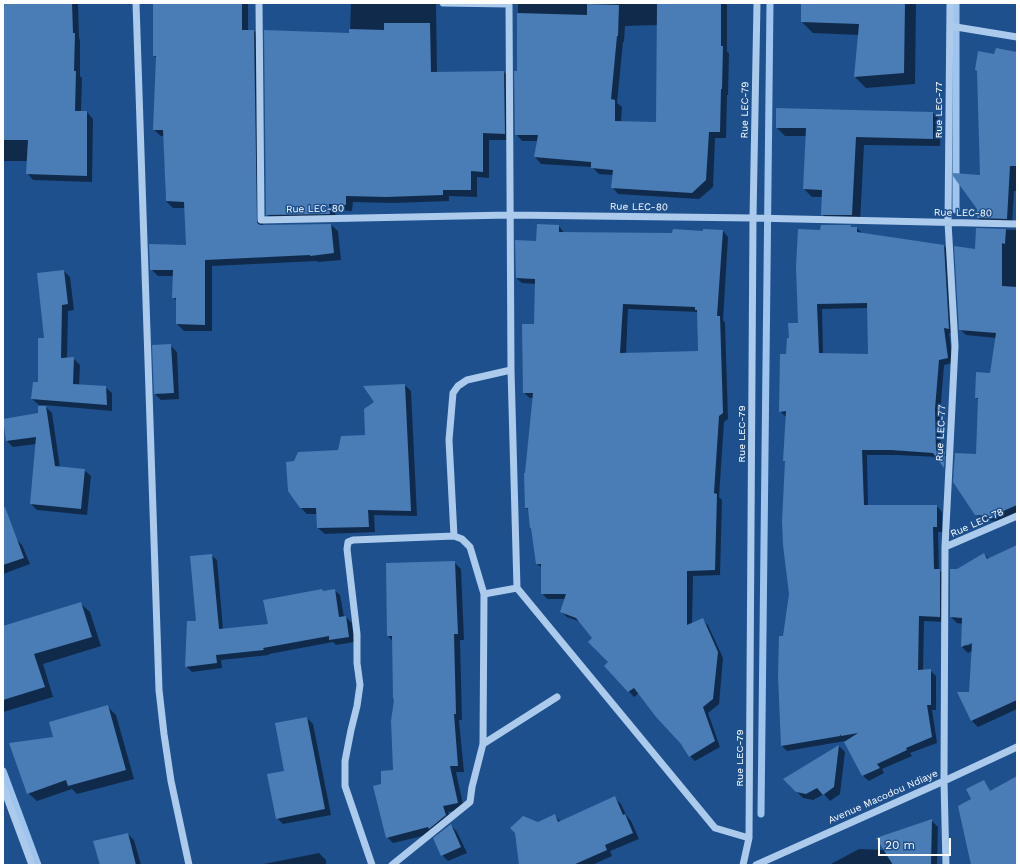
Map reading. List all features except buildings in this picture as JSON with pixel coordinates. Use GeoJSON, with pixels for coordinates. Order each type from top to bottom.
{"type":"FeatureCollection","features":[{"type":"Feature","properties":{"kind":"street"},"geometry":{"type":"LineString","coordinates":[[136,3],[159,690],[171,781],[189,865]]}},
{"type":"Feature","properties":{"kind":"street","name":"Rue LEC-80"},"geometry":{"type":"LineString","coordinates":[[259,3],[261,220],[510,215],[754,218],[1017,224]]}},
{"type":"Feature","properties":{"kind":"street"},"geometry":{"type":"LineString","coordinates":[[444,3],[509,3],[511,370],[517,588],[715,828],[749,838]]}},
{"type":"Feature","properties":{"kind":"street","name":"Rue LEC-79"},"geometry":{"type":"LineString","coordinates":[[743,865],[749,838],[756,3]]}},
{"type":"Feature","properties":{"kind":"street","name":"Rue LEC-77"},"geometry":{"type":"LineString","coordinates":[[946,865],[944,781],[945,547],[955,346],[948,222],[950,3]]}},
{"type":"Feature","properties":{"kind":"street"},"geometry":{"type":"LineString","coordinates":[[950,26],[1017,37]]}},
{"type":"Feature","properties":{"kind":"street"},"geometry":{"type":"LineString","coordinates":[[454,536],[449,440],[453,393],[458,386],[467,380],[511,370]]}},
{"type":"Feature","properties":{"kind":"street","name":"Rue LEC-78"},"geometry":{"type":"LineString","coordinates":[[945,547],[1017,516]]}},
{"type":"Feature","properties":{"kind":"street"},"geometry":{"type":"LineString","coordinates":[[372,865],[345,786],[345,761],[360,685],[357,664],[357,634],[347,549],[348,542],[353,540],[454,536],[462,539],[470,547],[484,594],[483,744],[472,786],[470,802],[392,865]]}},
{"type":"Feature","properties":{"kind":"street"},"geometry":{"type":"LineString","coordinates":[[484,594],[517,588]]}},
{"type":"Feature","properties":{"kind":"street"},"geometry":{"type":"LineString","coordinates":[[483,744],[557,697]]}},
{"type":"Feature","properties":{"kind":"street","name":"Avenue Macodou Ndiaye"},"geometry":{"type":"LineString","coordinates":[[756,865],[1017,747]]}},
{"type":"Feature","properties":{"kind":"street"},"geometry":{"type":"LineString","coordinates":[[3,787],[32,865]]}},
{"type":"Feature","properties":{"kind":"waterway"},"geometry":{"type":"LineString","coordinates":[[761,814],[770,3]]}},
{"type":"Feature","properties":{"kind":"waterway"},"geometry":{"type":"LineString","coordinates":[[956,3],[956,210]]}},
{"type":"Feature","properties":{"kind":"waterway"},"geometry":{"type":"LineString","coordinates":[[3,771],[38,865]]}}]}
